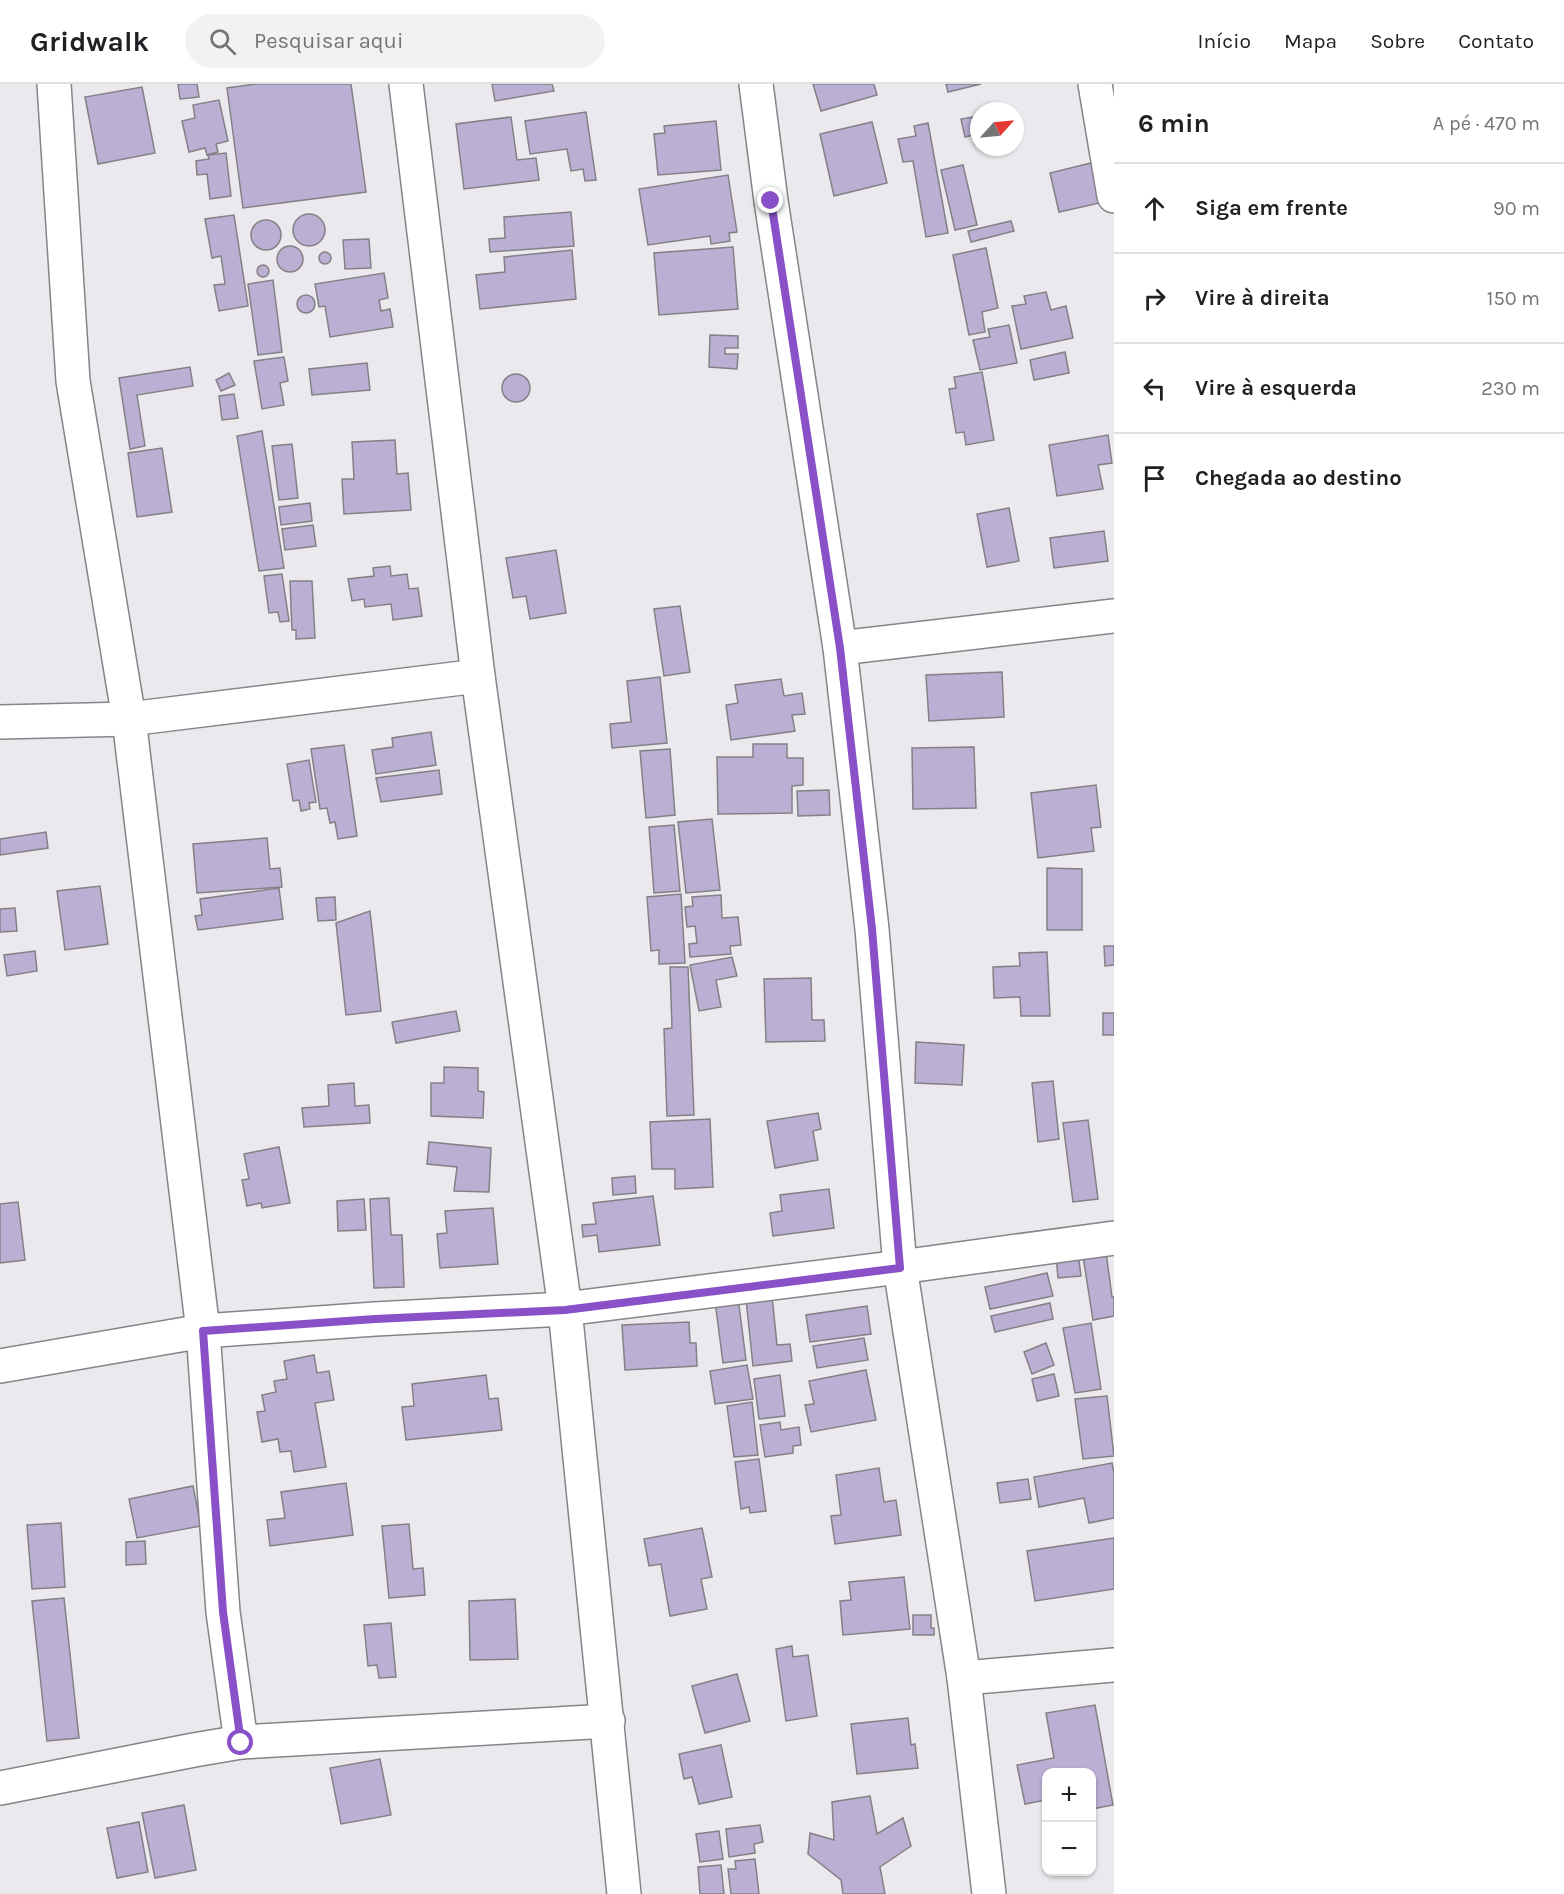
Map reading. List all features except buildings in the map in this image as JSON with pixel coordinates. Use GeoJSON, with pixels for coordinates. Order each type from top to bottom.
{"type":"FeatureCollection","features":[{"type":"Feature","properties":{"kind":"street"},"geometry":{"type":"LineString","coordinates":[[54,84],[74,381],[129,719],[203,1331],[223,1612],[241,1743]]}},
{"type":"Feature","properties":{"kind":"street"},"geometry":{"type":"LineString","coordinates":[[406,84],[478,676],[565,1310],[624,1894]]}},
{"type":"Feature","properties":{"kind":"street"},"geometry":{"type":"LineString","coordinates":[[756,84],[771,201],[840,648],[872,929],[900,1268],[964,1678],[989,1894]]}},
{"type":"Feature","properties":{"kind":"street"},"geometry":{"type":"LineString","coordinates":[[1095,84],[1114,196]]}},
{"type":"Feature","properties":{"kind":"street"},"geometry":{"type":"LineString","coordinates":[[840,648],[1114,616]]}},
{"type":"Feature","properties":{"kind":"street"},"geometry":{"type":"LineString","coordinates":[[0,722],[129,719],[478,676]]}},
{"type":"Feature","properties":{"kind":"street"},"geometry":{"type":"LineString","coordinates":[[0,1366],[203,1331],[375,1319],[565,1310],[900,1268],[1114,1238]]}},
{"type":"Feature","properties":{"kind":"street"},"geometry":{"type":"LineString","coordinates":[[964,1678],[1114,1665]]}},
{"type":"Feature","properties":{"kind":"street"},"geometry":{"type":"LineString","coordinates":[[0,1788],[241,1743],[608,1721]]}},
{"type":"Feature","properties":{"kind":"route"},"geometry":{"type":"LineString","coordinates":[[241,1743],[223,1612],[203,1331],[375,1319],[565,1310],[900,1268],[872,929],[840,648],[771,201]]}}]}
